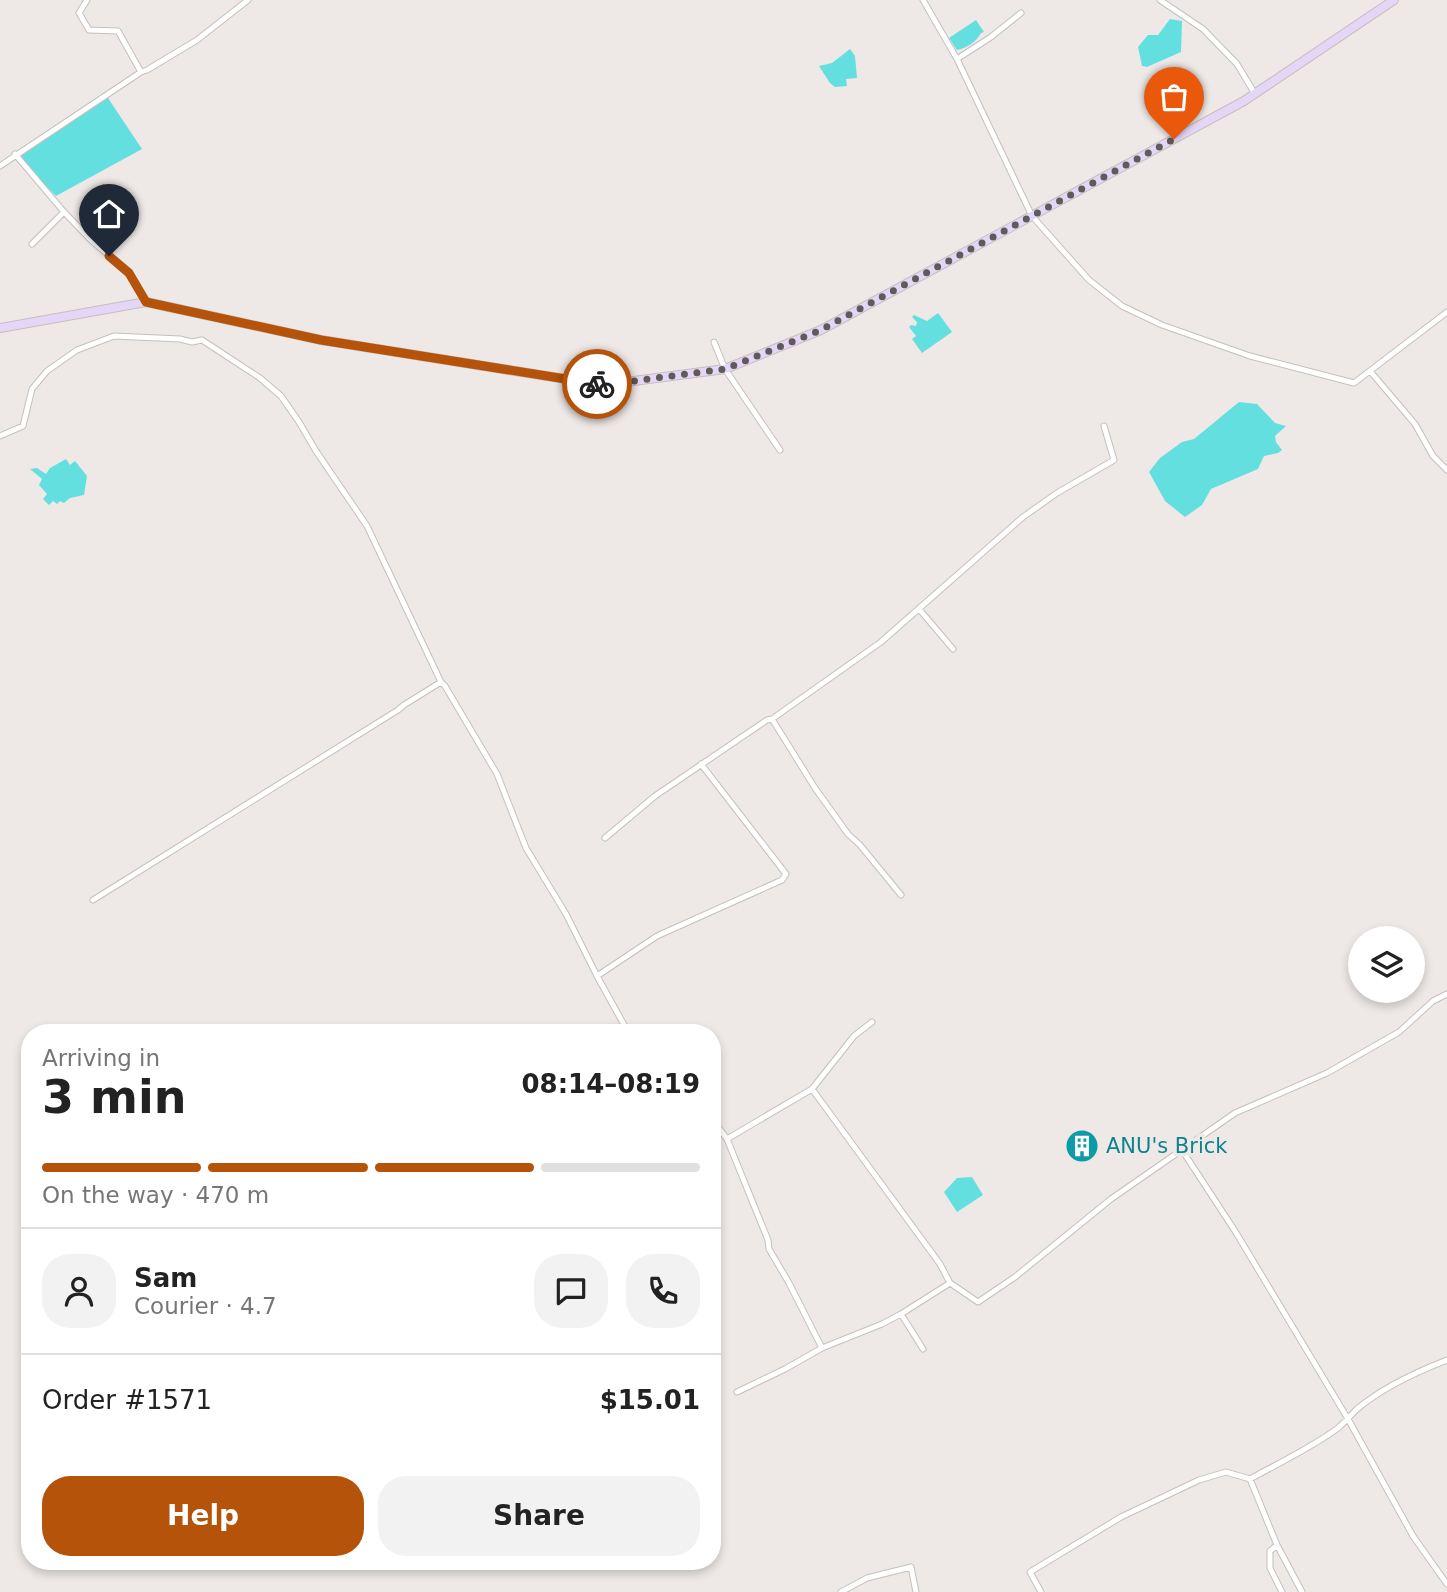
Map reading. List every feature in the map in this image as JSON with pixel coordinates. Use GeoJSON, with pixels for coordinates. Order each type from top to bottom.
{"type":"FeatureCollection","features":[{"type":"Feature","properties":{"kind":"main road"},"geometry":{"type":"LineString","coordinates":[[0,328],[146,302],[321,340],[603,385],[725,369],[821,330],[1255,94],[1394,0]]}},
{"type":"Feature","properties":{"kind":"street"},"geometry":{"type":"LineString","coordinates":[[87,0],[79,13],[89,30],[118,32],[141,72]]}},
{"type":"Feature","properties":{"kind":"street"},"geometry":{"type":"LineString","coordinates":[[0,166],[141,72],[197,40],[248,0]]}},
{"type":"Feature","properties":{"kind":"street"},"geometry":{"type":"LineString","coordinates":[[923,0],[957,59],[1032,216],[1088,280],[1122,306],[1162,325],[1250,356],[1354,383],[1447,312]]}},
{"type":"Feature","properties":{"kind":"street"},"geometry":{"type":"LineString","coordinates":[[1160,0],[1203,29],[1237,64],[1255,94]]}},
{"type":"Feature","properties":{"kind":"street"},"geometry":{"type":"LineString","coordinates":[[957,59],[1021,13]]}},
{"type":"Feature","properties":{"kind":"street"},"geometry":{"type":"LineString","coordinates":[[15,155],[90,239],[129,273],[146,302]]}},
{"type":"Feature","properties":{"kind":"street"},"geometry":{"type":"LineString","coordinates":[[32,244],[64,212]]}},
{"type":"Feature","properties":{"kind":"street"},"geometry":{"type":"LineString","coordinates":[[0,436],[23,426],[32,389],[47,371],[77,351],[114,336],[192,342],[202,340],[260,378],[281,396],[367,526],[441,682],[497,774],[526,848],[566,914],[624,1024]]}},
{"type":"Feature","properties":{"kind":"street"},"geometry":{"type":"LineString","coordinates":[[714,342],[725,369],[779,450]]}},
{"type":"Feature","properties":{"kind":"street"},"geometry":{"type":"LineString","coordinates":[[1370,371],[1415,424],[1433,456],[1447,470]]}},
{"type":"Feature","properties":{"kind":"street"},"geometry":{"type":"LineString","coordinates":[[605,838],[655,796],[772,719],[881,642],[1023,517],[1057,493],[1114,460],[1104,426]]}},
{"type":"Feature","properties":{"kind":"street"},"geometry":{"type":"LineString","coordinates":[[919,609],[953,649]]}},
{"type":"Feature","properties":{"kind":"street"},"geometry":{"type":"LineString","coordinates":[[93,900],[441,682]]}},
{"type":"Feature","properties":{"kind":"street"},"geometry":{"type":"LineString","coordinates":[[772,719],[815,788],[848,834],[901,895]]}},
{"type":"Feature","properties":{"kind":"street"},"geometry":{"type":"LineString","coordinates":[[597,976],[657,936],[782,880],[786,874],[701,764]]}},
{"type":"Feature","properties":{"kind":"street"},"geometry":{"type":"LineString","coordinates":[[812,1089],[940,1264],[950,1283],[978,1302],[1015,1277],[1111,1199],[1235,1112],[1327,1073],[1399,1031],[1433,1001],[1447,994]]}},
{"type":"Feature","properties":{"kind":"street"},"geometry":{"type":"LineString","coordinates":[[726,1139],[812,1089],[855,1036],[872,1022]]}},
{"type":"Feature","properties":{"kind":"street"},"geometry":{"type":"LineString","coordinates":[[721,1132],[768,1240],[769,1249],[822,1348]]}},
{"type":"Feature","properties":{"kind":"street"},"geometry":{"type":"LineString","coordinates":[[1182,1150],[1235,1231],[1348,1419],[1413,1536],[1447,1584]]}},
{"type":"Feature","properties":{"kind":"street"},"geometry":{"type":"LineString","coordinates":[[737,1392],[822,1348],[901,1314],[950,1283]]}},
{"type":"Feature","properties":{"kind":"street"},"geometry":{"type":"LineString","coordinates":[[901,1314],[923,1349]]}},
{"type":"Feature","properties":{"kind":"street"},"geometry":{"type":"LineString","coordinates":[[1041,1592],[1030,1572],[1121,1517],[1199,1480],[1226,1472],[1250,1479],[1328,1434],[1385,1390],[1421,1370],[1447,1360]]}},
{"type":"Feature","properties":{"kind":"street"},"geometry":{"type":"LineString","coordinates":[[1250,1479],[1277,1545],[1302,1592]]}},
{"type":"Feature","properties":{"kind":"street"},"geometry":{"type":"LineString","coordinates":[[1277,1545],[1270,1551],[1270,1567],[1282,1592]]}},
{"type":"Feature","properties":{"kind":"street"},"geometry":{"type":"LineString","coordinates":[[841,1592],[867,1578],[911,1567],[916,1592]]}},
{"type":"Feature","properties":{"kind":"water"},"geometry":{"type":"Polygon","coordinates":[[[1170,19],[1182,21],[1181,52],[1147,67],[1142,66],[1138,47],[1148,35],[1158,35],[1170,19]]]}},
{"type":"Feature","properties":{"kind":"water"},"geometry":{"type":"Polygon","coordinates":[[[976,20],[984,32],[971,44],[957,50],[949,38],[976,20]]]}},
{"type":"Feature","properties":{"kind":"water"},"geometry":{"type":"Polygon","coordinates":[[[850,49],[855,56],[857,78],[846,79],[847,86],[835,87],[819,66],[832,63],[850,49]]]}},
{"type":"Feature","properties":{"kind":"water"},"geometry":{"type":"Polygon","coordinates":[[[106,95],[142,149],[56,196],[18,158],[106,95]]]}},
{"type":"Feature","properties":{"kind":"water"},"geometry":{"type":"Polygon","coordinates":[[[938,313],[952,332],[922,353],[912,339],[916,336],[909,327],[916,326],[917,322],[912,317],[914,315],[927,321],[938,313]]]}},
{"type":"Feature","properties":{"kind":"water"},"geometry":{"type":"Polygon","coordinates":[[[1239,402],[1257,404],[1275,423],[1286,426],[1275,436],[1282,450],[1264,456],[1258,469],[1211,489],[1202,505],[1185,517],[1165,501],[1149,472],[1160,458],[1182,442],[1194,439],[1239,402]]]}},
{"type":"Feature","properties":{"kind":"water"},"geometry":{"type":"Polygon","coordinates":[[[66,459],[70,465],[75,461],[87,476],[84,495],[70,498],[64,503],[60,501],[57,504],[53,501],[49,505],[43,499],[47,494],[39,485],[42,479],[30,469],[37,468],[46,474],[50,468],[66,459]]]}},
{"type":"Feature","properties":{"kind":"water"},"geometry":{"type":"Polygon","coordinates":[[[972,1177],[983,1195],[957,1212],[944,1192],[957,1178],[972,1177]]]}},
{"type":"Feature","properties":{"kind":"way so far"},"geometry":{"type":"LineString","coordinates":[[597,384],[725,369],[821,330],[1174,139]]}},
{"type":"Feature","properties":{"kind":"place","name":"ANU's Brick"},"geometry":{"type":"Point","coordinates":[1082,1146]}},
{"type":"Feature","properties":{"kind":"route"},"geometry":{"type":"LineString","coordinates":[[109,256],[129,273],[146,302],[321,340],[597,384]]}}]}
